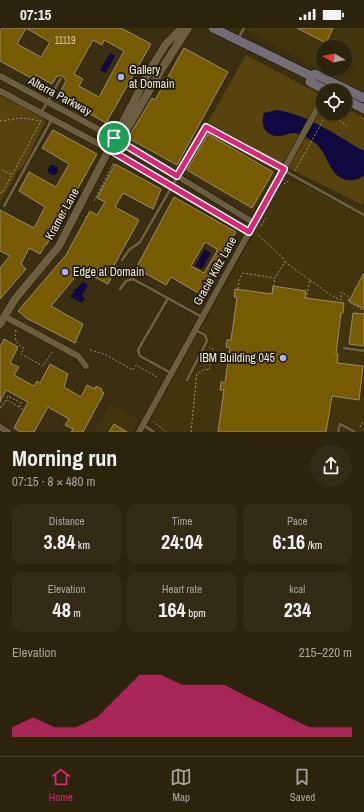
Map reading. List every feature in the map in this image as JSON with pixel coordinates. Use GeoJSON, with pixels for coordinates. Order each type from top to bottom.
{"type":"FeatureCollection","features":[{"type":"Feature","properties":{"kind":"main road"},"geometry":{"type":"LineString","coordinates":[[214,28],[224,31],[237,40],[310,76],[315,74],[364,98]]}},
{"type":"Feature","properties":{"kind":"main road"},"geometry":{"type":"LineString","coordinates":[[310,76],[310,82],[316,85]]}},
{"type":"Feature","properties":{"kind":"main road"},"geometry":{"type":"LineString","coordinates":[[352,103],[364,109]]}},
{"type":"Feature","properties":{"kind":"street","name":"Kramer Lane"},"geometry":{"type":"LineString","coordinates":[[117,140],[166,44],[182,28]]}},
{"type":"Feature","properties":{"kind":"street","name":"Kramer Lane"},"geometry":{"type":"LineString","coordinates":[[0,324],[2,314],[60,246],[110,150],[188,28]]}},
{"type":"Feature","properties":{"kind":"street","name":"Alterra Parkway"},"geometry":{"type":"LineString","coordinates":[[0,76],[117,140],[254,223]]}},
{"type":"Feature","properties":{"kind":"street","name":"Alterra Parkway"},"geometry":{"type":"LineString","coordinates":[[0,92],[110,150],[172,185],[249,232]]}},
{"type":"Feature","properties":{"kind":"street","name":"Gracie Kiltz Lane"},"geometry":{"type":"LineString","coordinates":[[139,432],[316,111]]}},
{"type":"Feature","properties":{"kind":"street"},"geometry":{"type":"LineString","coordinates":[[2,314],[78,356],[86,366]]}},
{"type":"Feature","properties":{"kind":"street"},"geometry":{"type":"LineString","coordinates":[[0,427],[8,432]]}},
{"type":"Feature","properties":{"kind":"lane"},"geometry":{"type":"LineString","coordinates":[[237,40],[244,28]]}},
{"type":"Feature","properties":{"kind":"lane"},"geometry":{"type":"LineString","coordinates":[[41,113],[61,78]]}},
{"type":"Feature","properties":{"kind":"lane"},"geometry":{"type":"LineString","coordinates":[[4,206],[52,119]]}},
{"type":"Feature","properties":{"kind":"lane"},"geometry":{"type":"LineString","coordinates":[[122,260],[129,250],[140,242],[206,127],[284,169],[364,215]]}},
{"type":"Feature","properties":{"kind":"lane"},"geometry":{"type":"LineString","coordinates":[[120,289],[126,280],[132,278],[202,317]]}},
{"type":"Feature","properties":{"kind":"lane"},"geometry":{"type":"LineString","coordinates":[[168,298],[138,350],[140,356],[171,373]]}},
{"type":"Feature","properties":{"kind":"lane"},"geometry":{"type":"LineString","coordinates":[[187,380],[207,341],[205,335],[195,330]]}},
{"type":"Feature","properties":{"kind":"lane"},"geometry":{"type":"LineString","coordinates":[[344,348],[364,351]]}},
{"type":"Feature","properties":{"kind":"lane"},"geometry":{"type":"LineString","coordinates":[[338,432],[340,424],[355,432]]}},
{"type":"Feature","properties":{"kind":"lane"},"geometry":{"type":"LineString","coordinates":[[143,426],[154,432]]}},
{"type":"Feature","properties":{"kind":"path"},"geometry":{"type":"LineString","coordinates":[[0,121],[22,118],[41,121],[2,193],[0,192]]}},
{"type":"Feature","properties":{"kind":"path"},"geometry":{"type":"LineString","coordinates":[[295,171],[323,120]]}},
{"type":"Feature","properties":{"kind":"path"},"geometry":{"type":"LineString","coordinates":[[339,120],[347,126]]}},
{"type":"Feature","properties":{"kind":"path"},"geometry":{"type":"LineString","coordinates":[[94,201],[114,162]]}},
{"type":"Feature","properties":{"kind":"path"},"geometry":{"type":"LineString","coordinates":[[0,169],[12,175]]}},
{"type":"Feature","properties":{"kind":"path"},"geometry":{"type":"LineString","coordinates":[[281,182],[285,184],[291,178]]}},
{"type":"Feature","properties":{"kind":"path"},"geometry":{"type":"LineString","coordinates":[[261,226],[266,218]]}},
{"type":"Feature","properties":{"kind":"path"},"geometry":{"type":"LineString","coordinates":[[257,234],[282,257],[285,262],[332,296],[341,300],[341,292],[348,296],[349,302],[364,311]]}},
{"type":"Feature","properties":{"kind":"path"},"geometry":{"type":"LineString","coordinates":[[272,294],[275,278],[285,262]]}},
{"type":"Feature","properties":{"kind":"path"},"geometry":{"type":"LineString","coordinates":[[238,289],[239,280],[243,273],[275,278]]}},
{"type":"Feature","properties":{"kind":"path"},"geometry":{"type":"LineString","coordinates":[[306,298],[310,280]]}},
{"type":"Feature","properties":{"kind":"path"},"geometry":{"type":"LineString","coordinates":[[16,330],[16,341],[18,345],[24,348],[21,354],[43,366],[53,351]]}},
{"type":"Feature","properties":{"kind":"path"},"geometry":{"type":"LineString","coordinates":[[198,373],[205,369],[209,370],[213,348],[209,347],[211,343]]}},
{"type":"Feature","properties":{"kind":"path"},"geometry":{"type":"LineString","coordinates":[[90,350],[104,354],[133,370],[136,365],[157,377]]}},
{"type":"Feature","properties":{"kind":"path"},"geometry":{"type":"LineString","coordinates":[[211,359],[228,361]]}},
{"type":"Feature","properties":{"kind":"path"},"geometry":{"type":"LineString","coordinates":[[195,370],[198,373]]}},
{"type":"Feature","properties":{"kind":"path"},"geometry":{"type":"LineString","coordinates":[[191,432],[198,373]]}},
{"type":"Feature","properties":{"kind":"path"},"geometry":{"type":"LineString","coordinates":[[0,406],[2,407],[8,396],[21,402],[19,406]]}},
{"type":"Feature","properties":{"kind":"path"},"geometry":{"type":"LineString","coordinates":[[6,399],[24,410]]}},
{"type":"Feature","properties":{"kind":"path"},"geometry":{"type":"LineString","coordinates":[[0,401],[4,403]]}},
{"type":"Feature","properties":{"kind":"path"},"geometry":{"type":"LineString","coordinates":[[360,427],[364,420]]}},
{"type":"Feature","properties":{"kind":"path"},"geometry":{"type":"LineString","coordinates":[[153,421],[166,432]]}},
{"type":"Feature","properties":{"kind":"shaded area"},"geometry":{"type":"Polygon","coordinates":[[[242,28],[364,28],[364,92],[352,86],[352,84],[347,84],[330,76],[352,76],[352,40],[316,40],[316,68],[242,28]]]}},
{"type":"Feature","properties":{"kind":"shaded area"},"geometry":{"type":"Polygon","coordinates":[[[110,53],[115,56],[106,73],[100,70],[110,53]]]}},
{"type":"Feature","properties":{"kind":"shaded area"},"geometry":{"type":"Polygon","coordinates":[[[246,55],[316,92],[316,120],[352,120],[352,112],[364,118],[364,201],[362,205],[281,164],[208,122],[246,55]]]}},
{"type":"Feature","properties":{"kind":"shaded area"},"geometry":{"type":"Polygon","coordinates":[[[0,94],[43,118],[45,122],[25,164],[17,172],[0,202],[0,94]]]}},
{"type":"Feature","properties":{"kind":"shaded area"},"geometry":{"type":"Polygon","coordinates":[[[277,110],[312,121],[364,151],[364,175],[361,178],[353,180],[341,178],[334,172],[320,148],[314,142],[302,135],[292,133],[283,136],[270,135],[263,126],[264,113],[277,110]]]}},
{"type":"Feature","properties":{"kind":"shaded area"},"geometry":{"type":"Polygon","coordinates":[[[208,122],[281,164],[253,212],[182,170],[208,122]]]}},
{"type":"Feature","properties":{"kind":"shaded area"},"geometry":{"type":"Polygon","coordinates":[[[51,165],[55,165],[57,166],[57,174],[51,175],[48,172],[48,168],[51,165]]]}},
{"type":"Feature","properties":{"kind":"shaded area"},"geometry":{"type":"Polygon","coordinates":[[[292,180],[364,209],[364,432],[162,432],[153,415],[281,185],[292,180]]]}},
{"type":"Feature","properties":{"kind":"shaded area"},"geometry":{"type":"Polygon","coordinates":[[[205,249],[211,253],[202,269],[195,266],[205,249]]]}},
{"type":"Feature","properties":{"kind":"shaded area"},"geometry":{"type":"Polygon","coordinates":[[[83,282],[88,285],[82,296],[85,298],[82,303],[70,297],[74,292],[73,290],[83,282]]]}},
{"type":"Feature","properties":{"kind":"shaded area"},"geometry":{"type":"Polygon","coordinates":[[[110,404],[139,420],[132,432],[94,432],[110,404]]]}},
{"type":"Feature","properties":{"kind":"building","name":"Gallery at Domain"},"geometry":{"type":"Polygon","coordinates":[[[2,28],[26,28],[121,28],[151,44],[106,123],[58,96],[66,81],[63,76],[57,76],[52,84],[35,75],[33,79],[0,61],[0,31],[2,28]],[[26,28],[17,44],[41,57],[50,42],[26,28]],[[93,40],[74,74],[83,79],[79,86],[99,97],[124,51],[104,40],[102,45],[93,40]]]}},
{"type":"Feature","properties":{"kind":"building"},"geometry":{"type":"Polygon","coordinates":[[[297,28],[333,28],[327,40],[320,40],[297,28]]]}},
{"type":"Feature","properties":{"kind":"building"},"geometry":{"type":"Polygon","coordinates":[[[184,48],[228,72],[177,165],[128,138],[152,98],[155,100],[184,48]]]}},
{"type":"Feature","properties":{"kind":"building"},"geometry":{"type":"Polygon","coordinates":[[[53,130],[97,154],[47,244],[40,254],[29,248],[21,264],[26,269],[0,299],[0,268],[10,256],[0,251],[0,210],[34,228],[45,207],[19,191],[29,172],[56,187],[69,164],[42,148],[53,130]]]}},
{"type":"Feature","properties":{"kind":"building"},"geometry":{"type":"Polygon","coordinates":[[[208,134],[273,172],[252,208],[187,170],[208,134]]]}},
{"type":"Feature","properties":{"kind":"building","name":"Edge at Domain"},"geometry":{"type":"Polygon","coordinates":[[[115,164],[161,189],[153,209],[123,193],[115,207],[139,220],[111,271],[114,273],[108,284],[81,270],[51,306],[83,324],[75,343],[26,318],[18,311],[66,255],[90,211],[97,215],[105,202],[97,198],[115,164]]]}},
{"type":"Feature","properties":{"kind":"building"},"geometry":{"type":"Polygon","coordinates":[[[174,197],[236,232],[200,294],[171,277],[166,285],[136,268],[174,197]],[[205,242],[191,266],[204,273],[217,249],[205,242]]]}},
{"type":"Feature","properties":{"kind":"building"},"geometry":{"type":"Polygon","coordinates":[[[364,273],[364,309],[349,301],[364,273]]]}},
{"type":"Feature","properties":{"kind":"building","name":"IBM Building 045"},"geometry":{"type":"Polygon","coordinates":[[[273,286],[306,291],[305,298],[344,303],[343,313],[341,313],[336,354],[338,354],[337,363],[363,366],[359,400],[332,396],[326,432],[218,432],[224,390],[220,390],[221,382],[225,382],[230,348],[226,347],[227,340],[231,340],[237,297],[234,297],[235,289],[272,294],[273,286]]]}},
{"type":"Feature","properties":{"kind":"building"},"geometry":{"type":"Polygon","coordinates":[[[353,313],[364,314],[364,346],[349,344],[353,313]]]}},
{"type":"Feature","properties":{"kind":"building"},"geometry":{"type":"Polygon","coordinates":[[[4,339],[18,347],[10,363],[19,367],[14,375],[34,386],[37,381],[40,383],[50,364],[68,374],[64,387],[81,397],[87,385],[95,389],[96,386],[102,389],[101,391],[104,393],[83,432],[71,432],[73,429],[65,425],[69,419],[48,407],[34,432],[20,432],[14,428],[28,402],[6,390],[0,401],[0,347],[4,339]]]}},
{"type":"Feature","properties":{"kind":"building"},"geometry":{"type":"Polygon","coordinates":[[[114,424],[127,432],[109,432],[114,424]]]}},
{"type":"Feature","properties":{"kind":"place","name":"Gallery at Domain"},"geometry":{"type":"Point","coordinates":[121,77]}},
{"type":"Feature","properties":{"kind":"place","name":"Edge at Domain"},"geometry":{"type":"Point","coordinates":[65,272]}},
{"type":"Feature","properties":{"kind":"place","name":"IBM Building 045"},"geometry":{"type":"Point","coordinates":[283,358]}},
{"type":"Feature","properties":{"kind":"route"},"geometry":{"type":"LineString","coordinates":[[206,127],[242,148],[284,169],[249,232],[172,185],[110,150],[114,138],[177,176],[206,127]]}}]}
